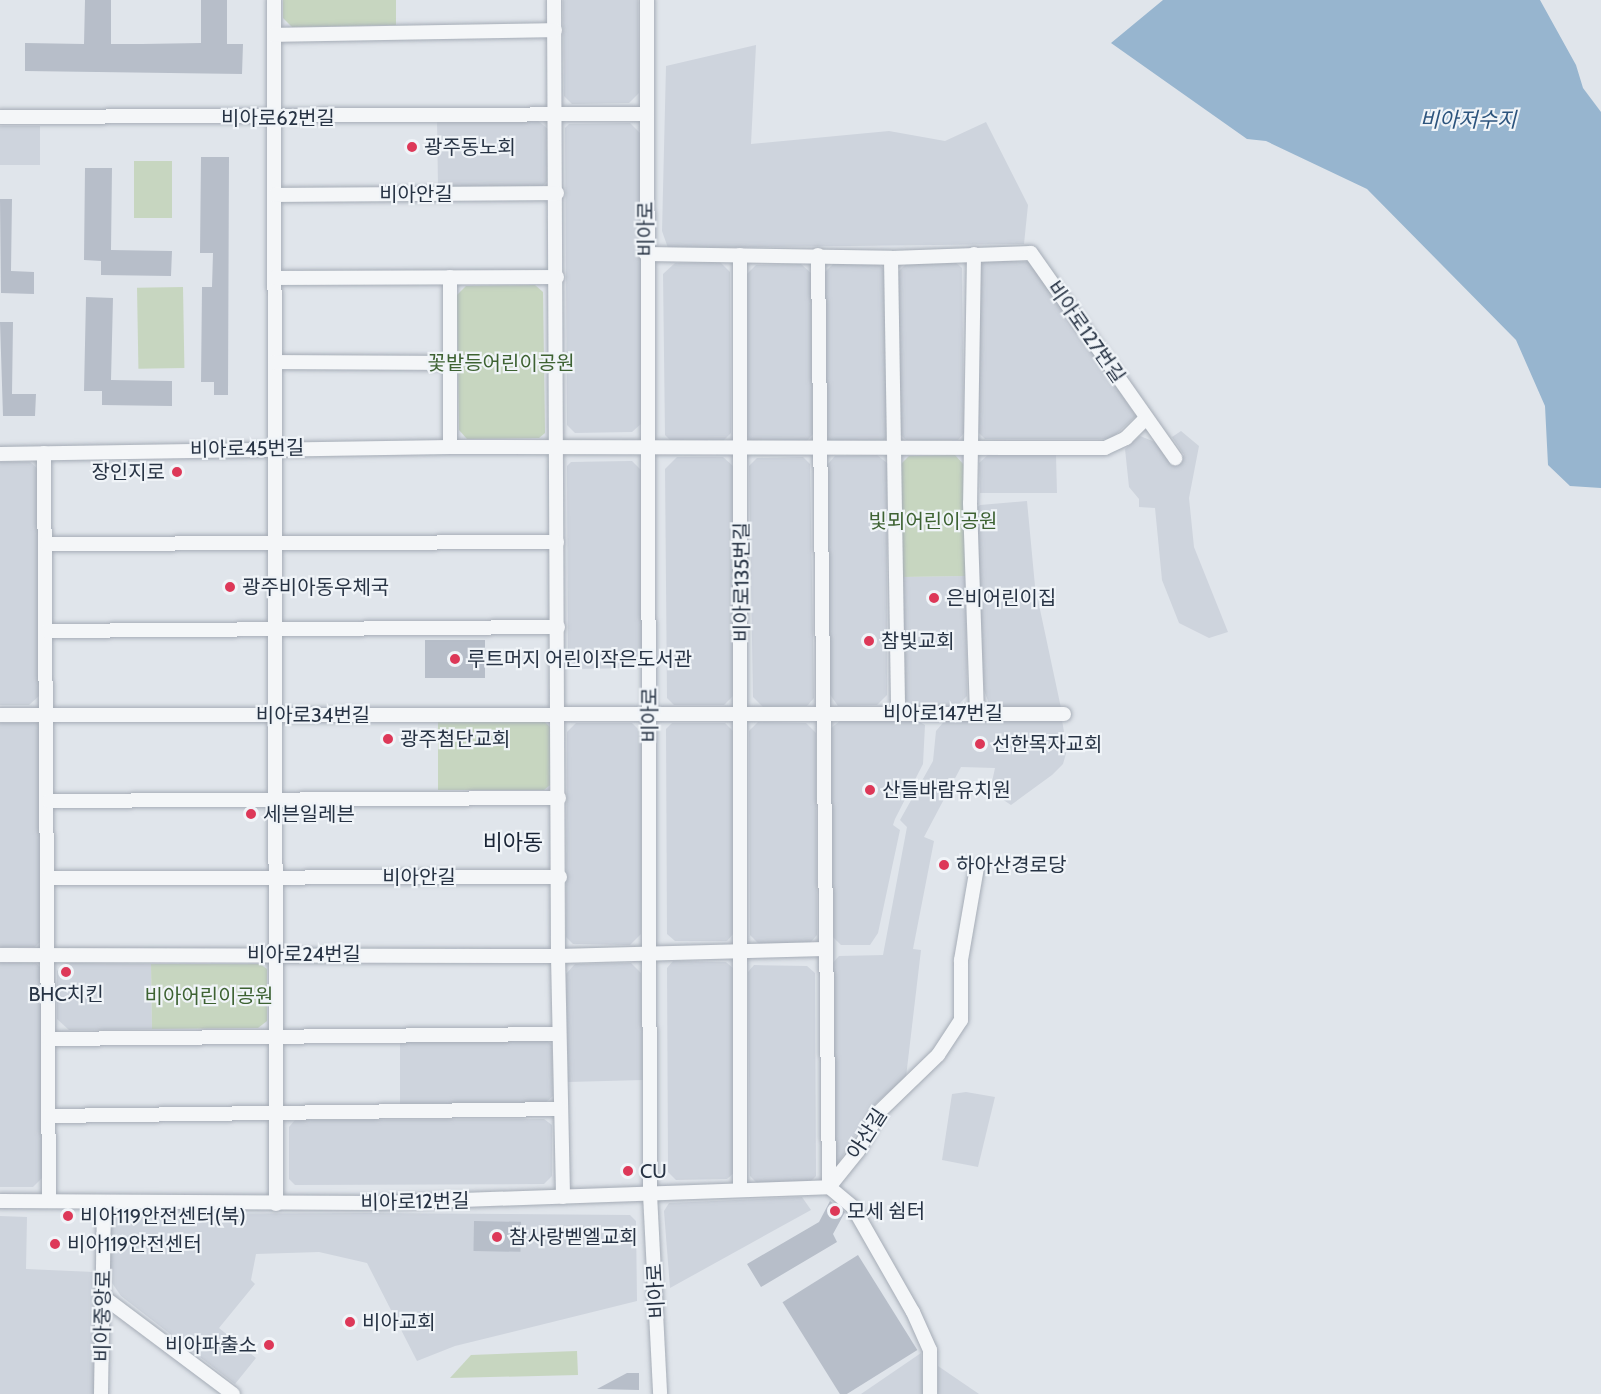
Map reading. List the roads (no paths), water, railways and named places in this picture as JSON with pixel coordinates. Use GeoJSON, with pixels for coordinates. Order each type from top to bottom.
{"type":"FeatureCollection","features":[{"type":"Feature","properties":{"kind":"street"},"geometry":{"type":"LineString","coordinates":[[274,0],[274,278],[279,629],[276,1204]]}},
{"type":"Feature","properties":{"kind":"street"},"geometry":{"type":"LineString","coordinates":[[554,0],[560,877],[558,1034],[563,1197]]}},
{"type":"Feature","properties":{"kind":"street","name":"비아로"},"geometry":{"type":"LineString","coordinates":[[647,0],[646,254],[652,953],[650,1194],[660,1394]]}},
{"type":"Feature","properties":{"kind":"street"},"geometry":{"type":"LineString","coordinates":[[274,35],[555,30]]}},
{"type":"Feature","properties":{"kind":"street","name":"비아로62번길"},"geometry":{"type":"LineString","coordinates":[[0,117],[273,118],[647,114]]}},
{"type":"Feature","properties":{"kind":"street","name":"비아안길"},"geometry":{"type":"LineString","coordinates":[[274,195],[557,193]]}},
{"type":"Feature","properties":{"kind":"street","name":"비아로127번길"},"geometry":{"type":"LineString","coordinates":[[646,254],[818,255],[891,258],[1031,253],[1175,458]]}},
{"type":"Feature","properties":{"kind":"street"},"geometry":{"type":"LineString","coordinates":[[974,254],[971,447],[977,713]]}},
{"type":"Feature","properties":{"kind":"street"},"geometry":{"type":"LineString","coordinates":[[740,255],[742,449]]}},
{"type":"Feature","properties":{"kind":"street"},"geometry":{"type":"LineString","coordinates":[[818,255],[821,714],[829,1187],[853,1207],[913,1312],[930,1350],[930,1394]]}},
{"type":"Feature","properties":{"kind":"street"},"geometry":{"type":"LineString","coordinates":[[891,258],[898,713]]}},
{"type":"Feature","properties":{"kind":"street"},"geometry":{"type":"LineString","coordinates":[[450,277],[450,447]]}},
{"type":"Feature","properties":{"kind":"street"},"geometry":{"type":"LineString","coordinates":[[274,278],[557,277]]}},
{"type":"Feature","properties":{"kind":"street"},"geometry":{"type":"LineString","coordinates":[[276,362],[450,363]]}},
{"type":"Feature","properties":{"kind":"street"},"geometry":{"type":"LineString","coordinates":[[649,449],[1105,448],[1126,438],[1146,418]]}},
{"type":"Feature","properties":{"kind":"street","name":"비아로45번길"},"geometry":{"type":"LineString","coordinates":[[0,454],[450,447],[558,450],[649,449]]}},
{"type":"Feature","properties":{"kind":"street","name":"비아로135번길"},"geometry":{"type":"LineString","coordinates":[[742,449],[742,716]]}},
{"type":"Feature","properties":{"kind":"street"},"geometry":{"type":"LineString","coordinates":[[44,453],[49,715],[49,1201]]}},
{"type":"Feature","properties":{"kind":"street"},"geometry":{"type":"LineString","coordinates":[[46,544],[557,542]]}},
{"type":"Feature","properties":{"kind":"street"},"geometry":{"type":"LineString","coordinates":[[46,631],[558,627]]}},
{"type":"Feature","properties":{"kind":"street","name":"비아로147번길"},"geometry":{"type":"LineString","coordinates":[[650,714],[742,716],[898,713],[1064,714]]}},
{"type":"Feature","properties":{"kind":"street","name":"비아로34번길"},"geometry":{"type":"LineString","coordinates":[[0,715],[650,714]]}},
{"type":"Feature","properties":{"kind":"street"},"geometry":{"type":"LineString","coordinates":[[740,1189],[742,716]]}},
{"type":"Feature","properties":{"kind":"street"},"geometry":{"type":"LineString","coordinates":[[49,801],[559,798]]}},
{"type":"Feature","properties":{"kind":"street","name":"아산길"},"geometry":{"type":"LineString","coordinates":[[829,1187],[858,1151],[879,1112],[938,1055],[960,1020],[961,960],[977,867]]}},
{"type":"Feature","properties":{"kind":"street","name":"비아안길"},"geometry":{"type":"LineString","coordinates":[[48,878],[560,877]]}},
{"type":"Feature","properties":{"kind":"street"},"geometry":{"type":"LineString","coordinates":[[652,953],[825,950]]}},
{"type":"Feature","properties":{"kind":"street","name":"비아로24번길"},"geometry":{"type":"LineString","coordinates":[[0,955],[50,957],[278,954],[558,956],[652,953]]}},
{"type":"Feature","properties":{"kind":"street"},"geometry":{"type":"LineString","coordinates":[[50,1039],[277,1034],[558,1034]]}},
{"type":"Feature","properties":{"kind":"street"},"geometry":{"type":"LineString","coordinates":[[49,1116],[278,1111],[560,1109]]}},
{"type":"Feature","properties":{"kind":"street","name":"비아로12번길"},"geometry":{"type":"LineString","coordinates":[[0,1202],[276,1204],[563,1197],[829,1187]]}},
{"type":"Feature","properties":{"kind":"street","name":"비아중앙로"},"geometry":{"type":"LineString","coordinates":[[100,1394],[105,1298],[104,1202]]}},
{"type":"Feature","properties":{"kind":"street"},"geometry":{"type":"LineString","coordinates":[[105,1298],[233,1394]]}},
{"type":"Feature","properties":{"kind":"water","name":"비아저수지"},"geometry":{"type":"Polygon","coordinates":[[[1163,0],[1540,0],[1576,65],[1583,88],[1601,112],[1601,488],[1570,486],[1548,465],[1545,406],[1516,340],[1367,189],[1266,141],[1247,139],[1111,43],[1163,0]]]}},
{"type":"Feature","properties":{"kind":"place","name":"광주동노회"},"geometry":{"type":"Point","coordinates":[412,147]}},
{"type":"Feature","properties":{"kind":"place","name":"장인지로"},"geometry":{"type":"Point","coordinates":[177,472]}},
{"type":"Feature","properties":{"kind":"place","name":"광주비아동우체국"},"geometry":{"type":"Point","coordinates":[230,587]}},
{"type":"Feature","properties":{"kind":"place","name":"은비어린이집"},"geometry":{"type":"Point","coordinates":[934,598]}},
{"type":"Feature","properties":{"kind":"place","name":"참빛교회"},"geometry":{"type":"Point","coordinates":[869,641]}},
{"type":"Feature","properties":{"kind":"place","name":"루트머지 어린이작은도서관"},"geometry":{"type":"Point","coordinates":[455,659]}},
{"type":"Feature","properties":{"kind":"place","name":"광주첨단교회"},"geometry":{"type":"Point","coordinates":[388,739]}},
{"type":"Feature","properties":{"kind":"place","name":"선한목자교회"},"geometry":{"type":"Point","coordinates":[980,744]}},
{"type":"Feature","properties":{"kind":"place","name":"산들바람유치원"},"geometry":{"type":"Point","coordinates":[870,790]}},
{"type":"Feature","properties":{"kind":"place","name":"세븐일레븐"},"geometry":{"type":"Point","coordinates":[251,814]}},
{"type":"Feature","properties":{"kind":"place","name":"하아산경로당"},"geometry":{"type":"Point","coordinates":[944,865]}},
{"type":"Feature","properties":{"kind":"place","name":"BHC치킨"},"geometry":{"type":"Point","coordinates":[66,972]}},
{"type":"Feature","properties":{"kind":"place","name":"CU"},"geometry":{"type":"Point","coordinates":[628,1171]}},
{"type":"Feature","properties":{"kind":"place","name":"모세 쉼터"},"geometry":{"type":"Point","coordinates":[835,1211]}},
{"type":"Feature","properties":{"kind":"place","name":"비아119안전센터(북)"},"geometry":{"type":"Point","coordinates":[68,1216]}},
{"type":"Feature","properties":{"kind":"place","name":"참사랑벧엘교회"},"geometry":{"type":"Point","coordinates":[497,1237]}},
{"type":"Feature","properties":{"kind":"place","name":"비아119안전센터"},"geometry":{"type":"Point","coordinates":[55,1244]}},
{"type":"Feature","properties":{"kind":"place","name":"비아교회"},"geometry":{"type":"Point","coordinates":[350,1322]}},
{"type":"Feature","properties":{"kind":"place","name":"비아파출소"},"geometry":{"type":"Point","coordinates":[269,1345]}},
{"type":"Feature","properties":{"kind":"district","name":"비아동"},"geometry":{"type":"Point","coordinates":[513,843]}},
{"type":"Feature","properties":{"kind":"park label","name":"꽃밭등어린이공원"},"geometry":{"type":"Point","coordinates":[501,363]}},
{"type":"Feature","properties":{"kind":"park label","name":"빛뫼어린이공원"},"geometry":{"type":"Point","coordinates":[933,521]}},
{"type":"Feature","properties":{"kind":"park label","name":"비아어린이공원"},"geometry":{"type":"Point","coordinates":[209,996]}}]}
